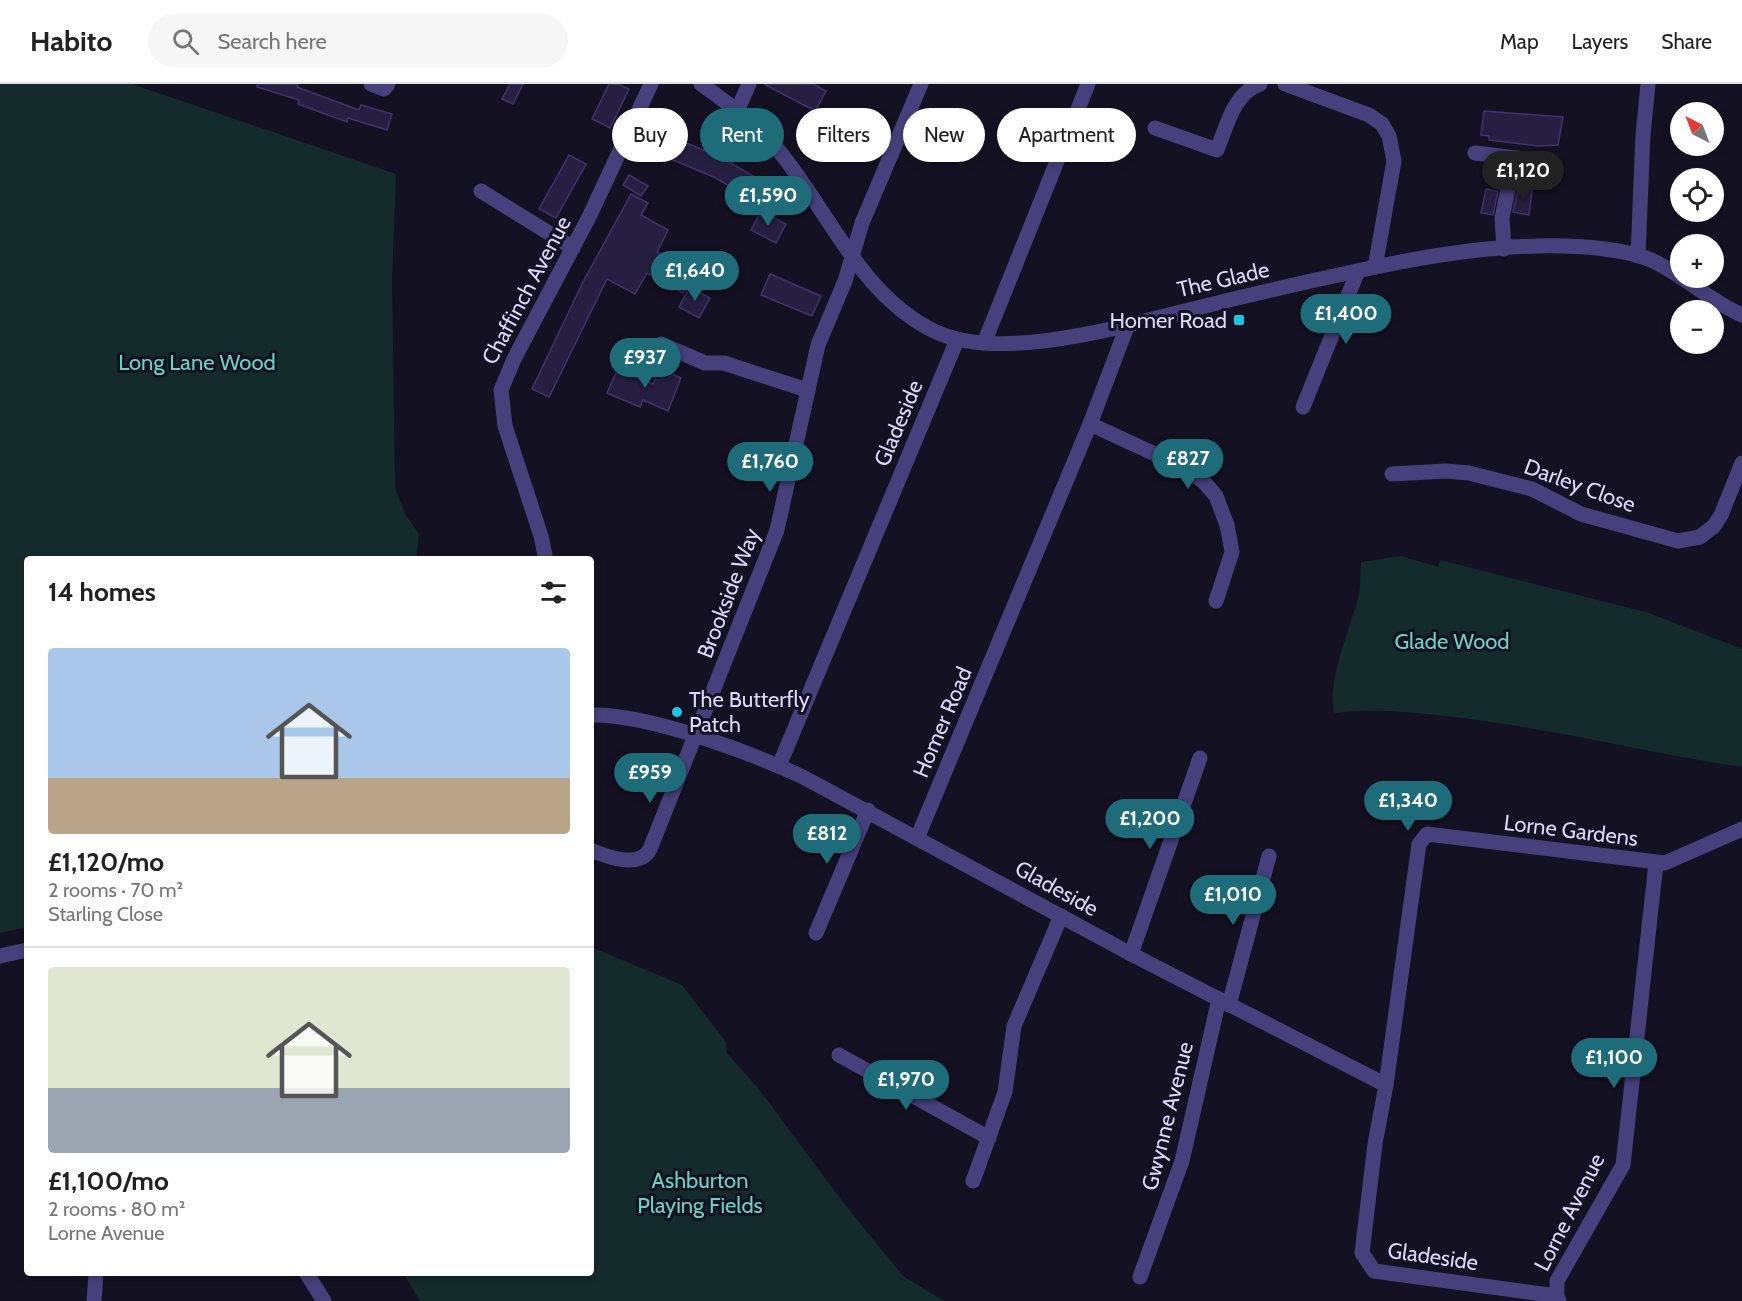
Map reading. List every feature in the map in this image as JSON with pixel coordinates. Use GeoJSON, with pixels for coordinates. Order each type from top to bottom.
{"type":"FeatureCollection","features":[{"type":"Feature","properties":{"kind":"street"},"geometry":{"type":"LineString","coordinates":[[372,84],[384,88],[388,84]]}},
{"type":"Feature","properties":{"kind":"street","name":"Chaffinch Avenue"},"geometry":{"type":"LineString","coordinates":[[545,556],[541,536],[505,426],[500,394],[508,370],[573,248],[651,84]]}},
{"type":"Feature","properties":{"kind":"street","name":"The Glade"},"geometry":{"type":"LineString","coordinates":[[701,84],[733,108]]}},
{"type":"Feature","properties":{"kind":"street"},"geometry":{"type":"LineString","coordinates":[[738,108],[749,84]]}},
{"type":"Feature","properties":{"kind":"street","name":"Brookside Way"},"geometry":{"type":"LineString","coordinates":[[594,851],[626,860],[645,856],[777,530],[818,345],[845,281],[862,223],[921,84]]}},
{"type":"Feature","properties":{"kind":"street"},"geometry":{"type":"LineString","coordinates":[[984,343],[1088,84]]}},
{"type":"Feature","properties":{"kind":"street"},"geometry":{"type":"LineString","coordinates":[[1155,128],[1217,150],[1238,101],[1248,90],[1260,84]]}},
{"type":"Feature","properties":{"kind":"street"},"geometry":{"type":"LineString","coordinates":[[1285,84],[1369,115],[1382,124],[1389,136],[1394,161],[1375,267]]}},
{"type":"Feature","properties":{"kind":"street"},"geometry":{"type":"LineString","coordinates":[[1638,256],[1648,84]]}},
{"type":"Feature","properties":{"kind":"street"},"geometry":{"type":"LineString","coordinates":[[1474,153],[1514,160],[1551,162]]}},
{"type":"Feature","properties":{"kind":"street","name":"The Glade"},"geometry":{"type":"LineString","coordinates":[[784,158],[868,278],[895,305],[919,323],[957,340],[984,343],[1040,340],[1128,324],[1375,267],[1504,249],[1590,248],[1638,256],[1662,266],[1717,303],[1742,315]]}},
{"type":"Feature","properties":{"kind":"street"},"geometry":{"type":"LineString","coordinates":[[1504,249],[1502,218],[1514,160]]}},
{"type":"Feature","properties":{"kind":"street"},"geometry":{"type":"LineString","coordinates":[[481,191],[573,248]]}},
{"type":"Feature","properties":{"kind":"street"},"geometry":{"type":"LineString","coordinates":[[1303,407],[1358,271]]}},
{"type":"Feature","properties":{"kind":"street","name":"Homer Road"},"geometry":{"type":"LineString","coordinates":[[918,836],[1090,424],[1128,324]]}},
{"type":"Feature","properties":{"kind":"street","name":"Gladeside"},"geometry":{"type":"LineString","coordinates":[[957,340],[779,766],[918,836],[1131,954],[1386,1085],[1375,1144],[1362,1253],[1374,1271],[1558,1298]]}},
{"type":"Feature","properties":{"kind":"street"},"geometry":{"type":"LineString","coordinates":[[661,344],[705,363],[724,363],[807,390]]}},
{"type":"Feature","properties":{"kind":"street"},"geometry":{"type":"LineString","coordinates":[[1090,424],[1185,468],[1204,482],[1216,496],[1227,525],[1232,552],[1216,601]]}},
{"type":"Feature","properties":{"kind":"street","name":"Darley Close"},"geometry":{"type":"LineString","coordinates":[[1392,474],[1446,471],[1469,473],[1532,489],[1581,514],[1678,541],[1700,537],[1714,526],[1742,463]]}},
{"type":"Feature","properties":{"kind":"street"},"geometry":{"type":"LineString","coordinates":[[594,715],[630,718],[695,737],[779,766]]}},
{"type":"Feature","properties":{"kind":"street"},"geometry":{"type":"LineString","coordinates":[[1131,954],[1200,758]]}},
{"type":"Feature","properties":{"kind":"street"},"geometry":{"type":"LineString","coordinates":[[816,933],[868,810]]}},
{"type":"Feature","properties":{"kind":"street","name":"Lorne Gardens"},"geometry":{"type":"LineString","coordinates":[[1386,1085],[1419,844],[1427,834],[1656,863],[1672,862],[1742,829]]}},
{"type":"Feature","properties":{"kind":"street","name":"Gwynne Avenue"},"geometry":{"type":"LineString","coordinates":[[1140,1277],[1182,1161],[1224,1002],[1269,856]]}},
{"type":"Feature","properties":{"kind":"street","name":"Lorne Avenue"},"geometry":{"type":"LineString","coordinates":[[1558,1298],[1555,1289],[1557,1281],[1623,1165],[1656,863]]}},
{"type":"Feature","properties":{"kind":"street"},"geometry":{"type":"LineString","coordinates":[[973,1181],[1005,1092],[1014,1026],[1061,916]]}},
{"type":"Feature","properties":{"kind":"street"},"geometry":{"type":"LineString","coordinates":[[0,956],[24,951]]}},
{"type":"Feature","properties":{"kind":"street"},"geometry":{"type":"LineString","coordinates":[[839,1055],[989,1137]]}},
{"type":"Feature","properties":{"kind":"street"},"geometry":{"type":"LineString","coordinates":[[93,1301],[96,1276]]}},
{"type":"Feature","properties":{"kind":"street"},"geometry":{"type":"LineString","coordinates":[[309,1276],[324,1301]]}},
{"type":"Feature","properties":{"kind":"green space","name":"Long Lane Wood"},"geometry":{"type":"Polygon","coordinates":[[[0,84],[132,84],[396,174],[392,278],[395,488],[405,514],[419,534],[416,556],[24,556],[24,928],[0,933],[0,84]]]}},
{"type":"Feature","properties":{"kind":"green space","name":"Glade Wood"},"geometry":{"type":"Polygon","coordinates":[[[1401,556],[1438,567],[1440,560],[1649,613],[1742,649],[1742,767],[1562,734],[1439,715],[1394,711],[1335,713],[1333,689],[1358,599],[1361,562],[1401,556]]]}},
{"type":"Feature","properties":{"kind":"green space","name":"Ashburton Playing Fields"},"geometry":{"type":"Polygon","coordinates":[[[594,948],[682,985],[726,1042],[727,1053],[761,1092],[842,1201],[903,1276],[944,1301],[420,1301],[405,1276],[594,1276],[594,948]]]}},
{"type":"Feature","properties":{"kind":"building"},"geometry":{"type":"Polygon","coordinates":[[[257,84],[298,84],[297,87],[359,110],[361,105],[392,114],[387,130],[348,118],[347,122],[298,104],[299,100],[257,87],[257,84]]]}},
{"type":"Feature","properties":{"kind":"building"},"geometry":{"type":"Polygon","coordinates":[[[510,84],[523,84],[513,104],[502,99],[510,84]]]}},
{"type":"Feature","properties":{"kind":"building"},"geometry":{"type":"Polygon","coordinates":[[[609,84],[618,84],[629,89],[620,108],[612,108],[610,128],[592,119],[609,84]]]}},
{"type":"Feature","properties":{"kind":"building"},"geometry":{"type":"Polygon","coordinates":[[[764,84],[813,84],[826,91],[817,108],[809,108],[764,84]]]}},
{"type":"Feature","properties":{"kind":"building"},"geometry":{"type":"Polygon","coordinates":[[[1484,111],[1563,117],[1558,145],[1538,146],[1489,140],[1489,136],[1481,135],[1484,111]]]}},
{"type":"Feature","properties":{"kind":"building"},"geometry":{"type":"Polygon","coordinates":[[[688,144],[700,149],[700,162],[729,162],[760,180],[750,198],[714,177],[678,162],[688,162],[688,144]]]}},
{"type":"Feature","properties":{"kind":"building"},"geometry":{"type":"Polygon","coordinates":[[[569,155],[586,164],[556,218],[539,209],[569,155]]]}},
{"type":"Feature","properties":{"kind":"building"},"geometry":{"type":"Polygon","coordinates":[[[629,175],[648,186],[641,196],[623,185],[629,175]]]}},
{"type":"Feature","properties":{"kind":"building"},"geometry":{"type":"Polygon","coordinates":[[[1518,188],[1532,190],[1529,215],[1513,212],[1518,188]]]}},
{"type":"Feature","properties":{"kind":"building"},"geometry":{"type":"Polygon","coordinates":[[[1486,189],[1498,191],[1493,215],[1481,213],[1486,189]]]}},
{"type":"Feature","properties":{"kind":"building"},"geometry":{"type":"Polygon","coordinates":[[[631,194],[648,203],[641,215],[668,230],[657,252],[694,272],[683,293],[647,273],[635,294],[607,279],[549,397],[532,389],[583,282],[631,194]]]}},
{"type":"Feature","properties":{"kind":"building"},"geometry":{"type":"Polygon","coordinates":[[[761,211],[786,224],[776,243],[751,230],[761,211]]]}},
{"type":"Feature","properties":{"kind":"building"},"geometry":{"type":"Polygon","coordinates":[[[770,274],[821,296],[812,316],[761,295],[770,274]]]}},
{"type":"Feature","properties":{"kind":"building"},"geometry":{"type":"Polygon","coordinates":[[[690,287],[710,298],[699,318],[679,307],[690,287]]]}},
{"type":"Feature","properties":{"kind":"building"},"geometry":{"type":"Polygon","coordinates":[[[659,369],[681,378],[668,411],[643,400],[640,407],[607,393],[617,370],[653,384],[659,369]]]}},
{"type":"Feature","properties":{"kind":"place","name":"Homer Road"},"geometry":{"type":"Point","coordinates":[1239,320]}},
{"type":"Feature","properties":{"kind":"place","name":"The Butterfly Patch"},"geometry":{"type":"Point","coordinates":[677,712]}}]}
